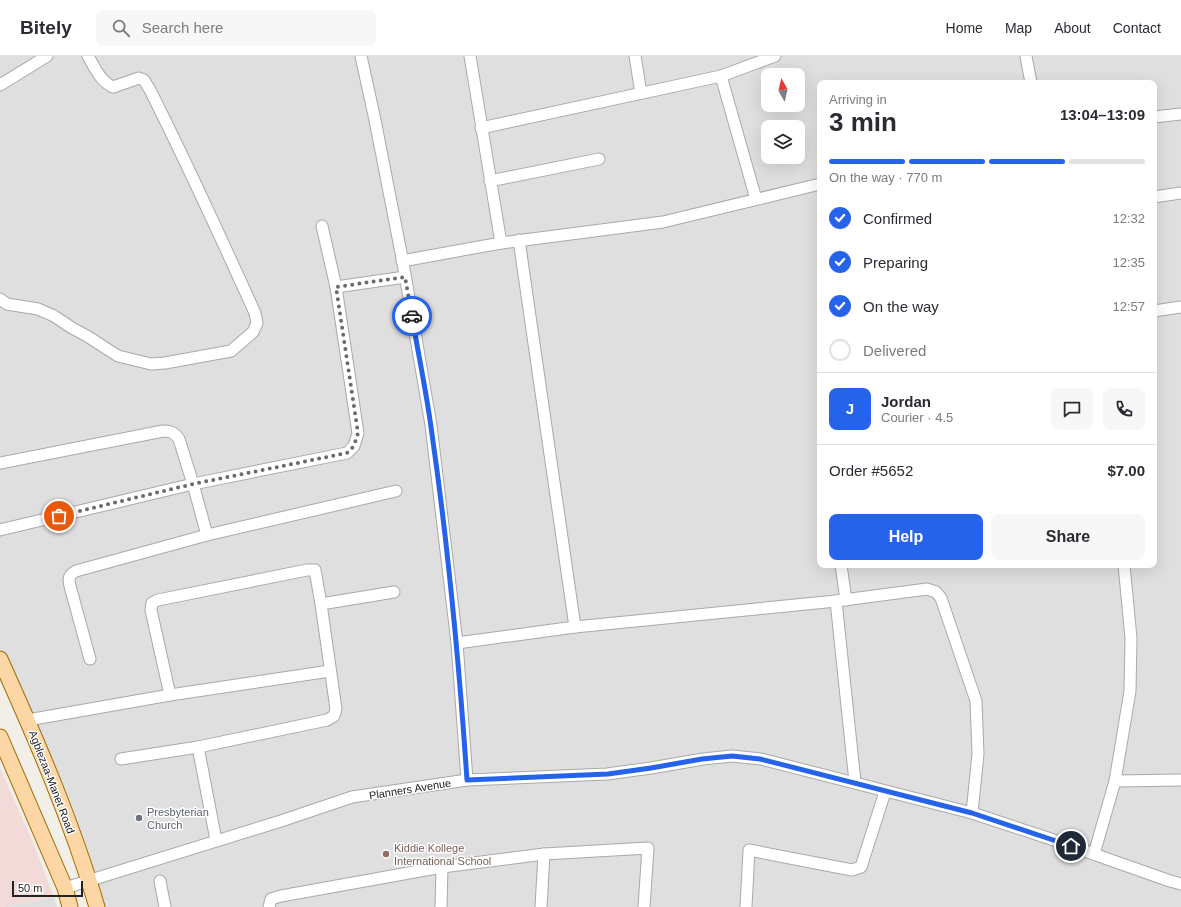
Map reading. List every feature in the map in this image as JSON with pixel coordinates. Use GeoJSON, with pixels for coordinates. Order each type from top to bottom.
{"type":"FeatureCollection","features":[{"type":"Feature","properties":{"kind":"main road","name":"Agblezaa-Manet Road"},"geometry":{"type":"LineString","coordinates":[[0,659],[28,720],[62,804],[97,907]]}},
{"type":"Feature","properties":{"kind":"main road"},"geometry":{"type":"LineString","coordinates":[[0,737],[65,888],[70,907]]}},
{"type":"Feature","properties":{"kind":"street"},"geometry":{"type":"LineString","coordinates":[[0,85],[47,56]]}},
{"type":"Feature","properties":{"kind":"street"},"geometry":{"type":"LineString","coordinates":[[0,300],[7,304],[38,308],[54,316],[118,356],[151,364],[165,363],[231,351],[253,332],[257,323],[255,313],[186,162],[144,80],[139,78],[113,86],[106,84],[88,56]]}},
{"type":"Feature","properties":{"kind":"street"},"geometry":{"type":"LineString","coordinates":[[362,56],[402,260],[431,425],[457,643],[467,780]]}},
{"type":"Feature","properties":{"kind":"street"},"geometry":{"type":"LineString","coordinates":[[470,56],[501,243]]}},
{"type":"Feature","properties":{"kind":"street"},"geometry":{"type":"LineString","coordinates":[[635,56],[641,93]]}},
{"type":"Feature","properties":{"kind":"street"},"geometry":{"type":"LineString","coordinates":[[481,128],[721,76],[775,56]]}},
{"type":"Feature","properties":{"kind":"street"},"geometry":{"type":"LineString","coordinates":[[1026,56],[1030,80]]}},
{"type":"Feature","properties":{"kind":"street"},"geometry":{"type":"LineString","coordinates":[[721,76],[756,199]]}},
{"type":"Feature","properties":{"kind":"street"},"geometry":{"type":"LineString","coordinates":[[1157,117],[1181,114]]}},
{"type":"Feature","properties":{"kind":"street"},"geometry":{"type":"LineString","coordinates":[[490,181],[599,159]]}},
{"type":"Feature","properties":{"kind":"street"},"geometry":{"type":"LineString","coordinates":[[402,260],[519,240],[663,222],[817,185]]}},
{"type":"Feature","properties":{"kind":"street"},"geometry":{"type":"LineString","coordinates":[[1157,197],[1181,193]]}},
{"type":"Feature","properties":{"kind":"street"},"geometry":{"type":"LineString","coordinates":[[0,530],[193,484],[347,453],[354,446],[358,433],[336,287],[322,226]]}},
{"type":"Feature","properties":{"kind":"street"},"geometry":{"type":"LineString","coordinates":[[519,240],[576,627]]}},
{"type":"Feature","properties":{"kind":"street"},"geometry":{"type":"LineString","coordinates":[[336,287],[405,277]]}},
{"type":"Feature","properties":{"kind":"street"},"geometry":{"type":"LineString","coordinates":[[1157,311],[1181,307]]}},
{"type":"Feature","properties":{"kind":"street"},"geometry":{"type":"LineString","coordinates":[[0,463],[169,431],[175,434],[178,439],[193,484],[207,535]]}},
{"type":"Feature","properties":{"kind":"street"},"geometry":{"type":"LineString","coordinates":[[90,659],[68,579],[71,574],[76,571],[207,535],[396,491]]}},
{"type":"Feature","properties":{"kind":"street"},"geometry":{"type":"LineString","coordinates":[[841,568],[841,601],[855,782]]}},
{"type":"Feature","properties":{"kind":"street"},"geometry":{"type":"LineString","coordinates":[[1094,854],[1115,781],[1130,684],[1131,638],[1124,568]]}},
{"type":"Feature","properties":{"kind":"street"},"geometry":{"type":"LineString","coordinates":[[121,760],[198,747],[326,720],[334,716],[336,709],[315,570],[307,570],[158,600],[152,603],[151,610],[170,695]]}},
{"type":"Feature","properties":{"kind":"street"},"geometry":{"type":"LineString","coordinates":[[457,643],[576,627],[841,601],[927,589],[936,592],[941,598],[976,701],[978,754],[972,813]]}},
{"type":"Feature","properties":{"kind":"street"},"geometry":{"type":"LineString","coordinates":[[321,604],[394,592]]}},
{"type":"Feature","properties":{"kind":"street"},"geometry":{"type":"LineString","coordinates":[[28,720],[170,695],[330,671]]}},
{"type":"Feature","properties":{"kind":"street"},"geometry":{"type":"LineString","coordinates":[[198,747],[216,840]]}},
{"type":"Feature","properties":{"kind":"street","name":"Planners Avenue"},"geometry":{"type":"LineString","coordinates":[[65,888],[89,882],[352,797],[467,780],[608,774],[702,759],[732,756],[760,759],[972,813],[1181,884]]}},
{"type":"Feature","properties":{"kind":"street"},"geometry":{"type":"LineString","coordinates":[[1115,781],[1181,780]]}},
{"type":"Feature","properties":{"kind":"street"},"geometry":{"type":"LineString","coordinates":[[746,907],[749,850],[852,870],[861,867],[886,792]]}},
{"type":"Feature","properties":{"kind":"street"},"geometry":{"type":"LineString","coordinates":[[269,907],[272,899],[281,896],[442,867],[544,854],[648,848],[644,907]]}},
{"type":"Feature","properties":{"kind":"street"},"geometry":{"type":"LineString","coordinates":[[541,907],[544,854]]}},
{"type":"Feature","properties":{"kind":"street"},"geometry":{"type":"LineString","coordinates":[[441,907],[442,867]]}},
{"type":"Feature","properties":{"kind":"street"},"geometry":{"type":"LineString","coordinates":[[160,881],[165,907]]}},
{"type":"Feature","properties":{"kind":"shaded area"},"geometry":{"type":"Polygon","coordinates":[[[0,56],[1181,56],[1181,907],[106,907],[88,853],[59,781],[18,696],[0,651],[0,56]]]}},
{"type":"Feature","properties":{"kind":"shaded area"},"geometry":{"type":"Polygon","coordinates":[[[0,768],[34,845],[54,897],[0,907],[0,768]]]}},
{"type":"Feature","properties":{"kind":"shaded area"},"geometry":{"type":"Polygon","coordinates":[[[54,897],[57,907],[1,907],[54,897]]]}},
{"type":"Feature","properties":{"kind":"way so far"},"geometry":{"type":"LineString","coordinates":[[59,516],[193,484],[347,453],[354,446],[358,433],[336,287],[405,277],[412,316]]}},
{"type":"Feature","properties":{"kind":"place","name":"Presbyterian Church"},"geometry":{"type":"Point","coordinates":[139,818]}},
{"type":"Feature","properties":{"kind":"place","name":"Kiddie Kollege International School"},"geometry":{"type":"Point","coordinates":[386,854]}},
{"type":"Feature","properties":{"kind":"route"},"geometry":{"type":"LineString","coordinates":[[412,316],[431,425],[442,514],[457,643],[467,780],[608,774],[702,759],[732,756],[760,759],[972,813],[1071,846]]}}]}
